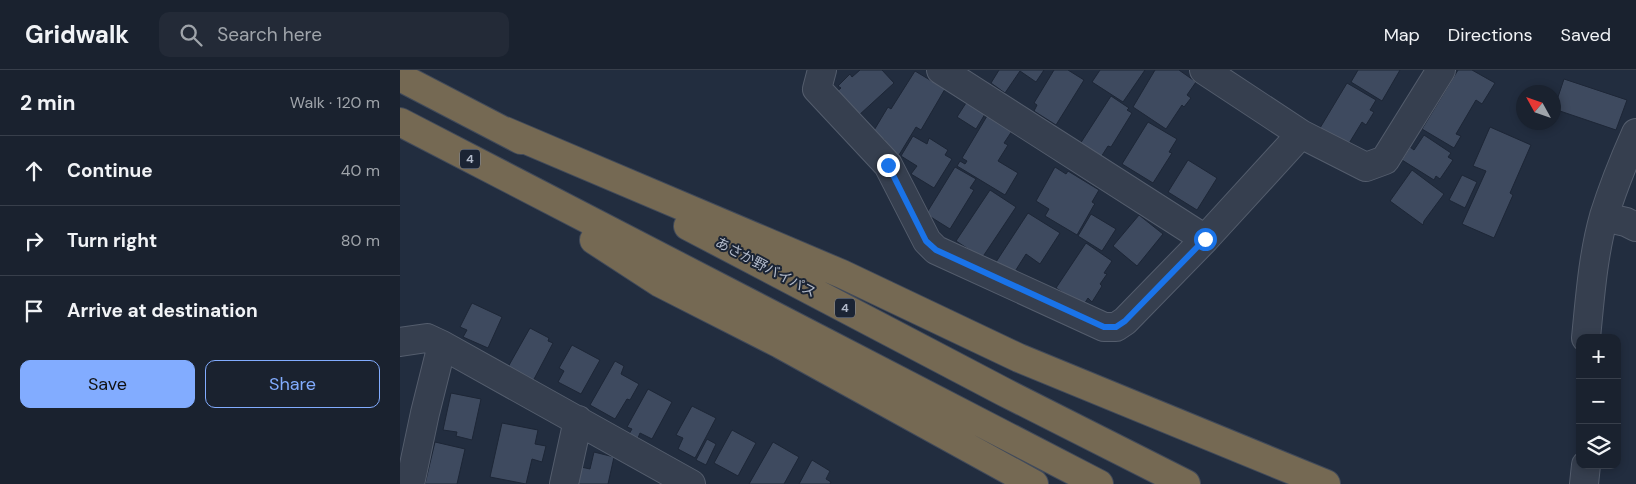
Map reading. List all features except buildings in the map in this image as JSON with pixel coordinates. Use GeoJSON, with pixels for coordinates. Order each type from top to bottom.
{"type":"FeatureCollection","features":[{"type":"Feature","properties":{"kind":"highway","name":"あさか野バイパス"},"geometry":{"type":"LineString","coordinates":[[400,77],[1004,392],[1186,484]]}},
{"type":"Feature","properties":{"kind":"highway","name":"4"},"geometry":{"type":"LineString","coordinates":[[400,122],[1098,484]]}},
{"type":"Feature","properties":{"kind":"highway"},"geometry":{"type":"LineString","coordinates":[[505,131],[842,274],[1019,358],[1326,484]]}},
{"type":"Feature","properties":{"kind":"highway"},"geometry":{"type":"LineString","coordinates":[[540,196],[585,234],[660,283],[780,344],[1034,484]]}},
{"type":"Feature","properties":{"kind":"street"},"geometry":{"type":"LineString","coordinates":[[822,70],[817,89],[888,165],[926,241],[936,250],[1104,327],[1116,327],[1125,321],[1205,239],[1301,134]]}},
{"type":"Feature","properties":{"kind":"street"},"geometry":{"type":"LineString","coordinates":[[941,70],[1205,239]]}},
{"type":"Feature","properties":{"kind":"street"},"geometry":{"type":"LineString","coordinates":[[1204,70],[1301,134],[1366,167],[1385,160],[1441,70]]}},
{"type":"Feature","properties":{"kind":"street"},"geometry":{"type":"LineString","coordinates":[[1586,334],[1593,269],[1604,217],[1619,172],[1636,133]]}},
{"type":"Feature","properties":{"kind":"street"},"geometry":{"type":"LineString","coordinates":[[1604,217],[1626,222],[1636,227]]}},
{"type":"Feature","properties":{"kind":"street"},"geometry":{"type":"LineString","coordinates":[[400,342],[427,338],[442,345],[464,359],[578,420],[691,484]]}},
{"type":"Feature","properties":{"kind":"street"},"geometry":{"type":"LineString","coordinates":[[410,484],[442,345]]}},
{"type":"Feature","properties":{"kind":"street"},"geometry":{"type":"LineString","coordinates":[[564,484],[578,420]]}},
{"type":"Feature","properties":{"kind":"street"},"geometry":{"type":"LineString","coordinates":[[1584,484],[1586,469]]}},
{"type":"Feature","properties":{"kind":"route"},"geometry":{"type":"LineString","coordinates":[[888,165],[926,241],[936,250],[1104,327],[1116,327],[1125,321],[1205,239]]}}]}
